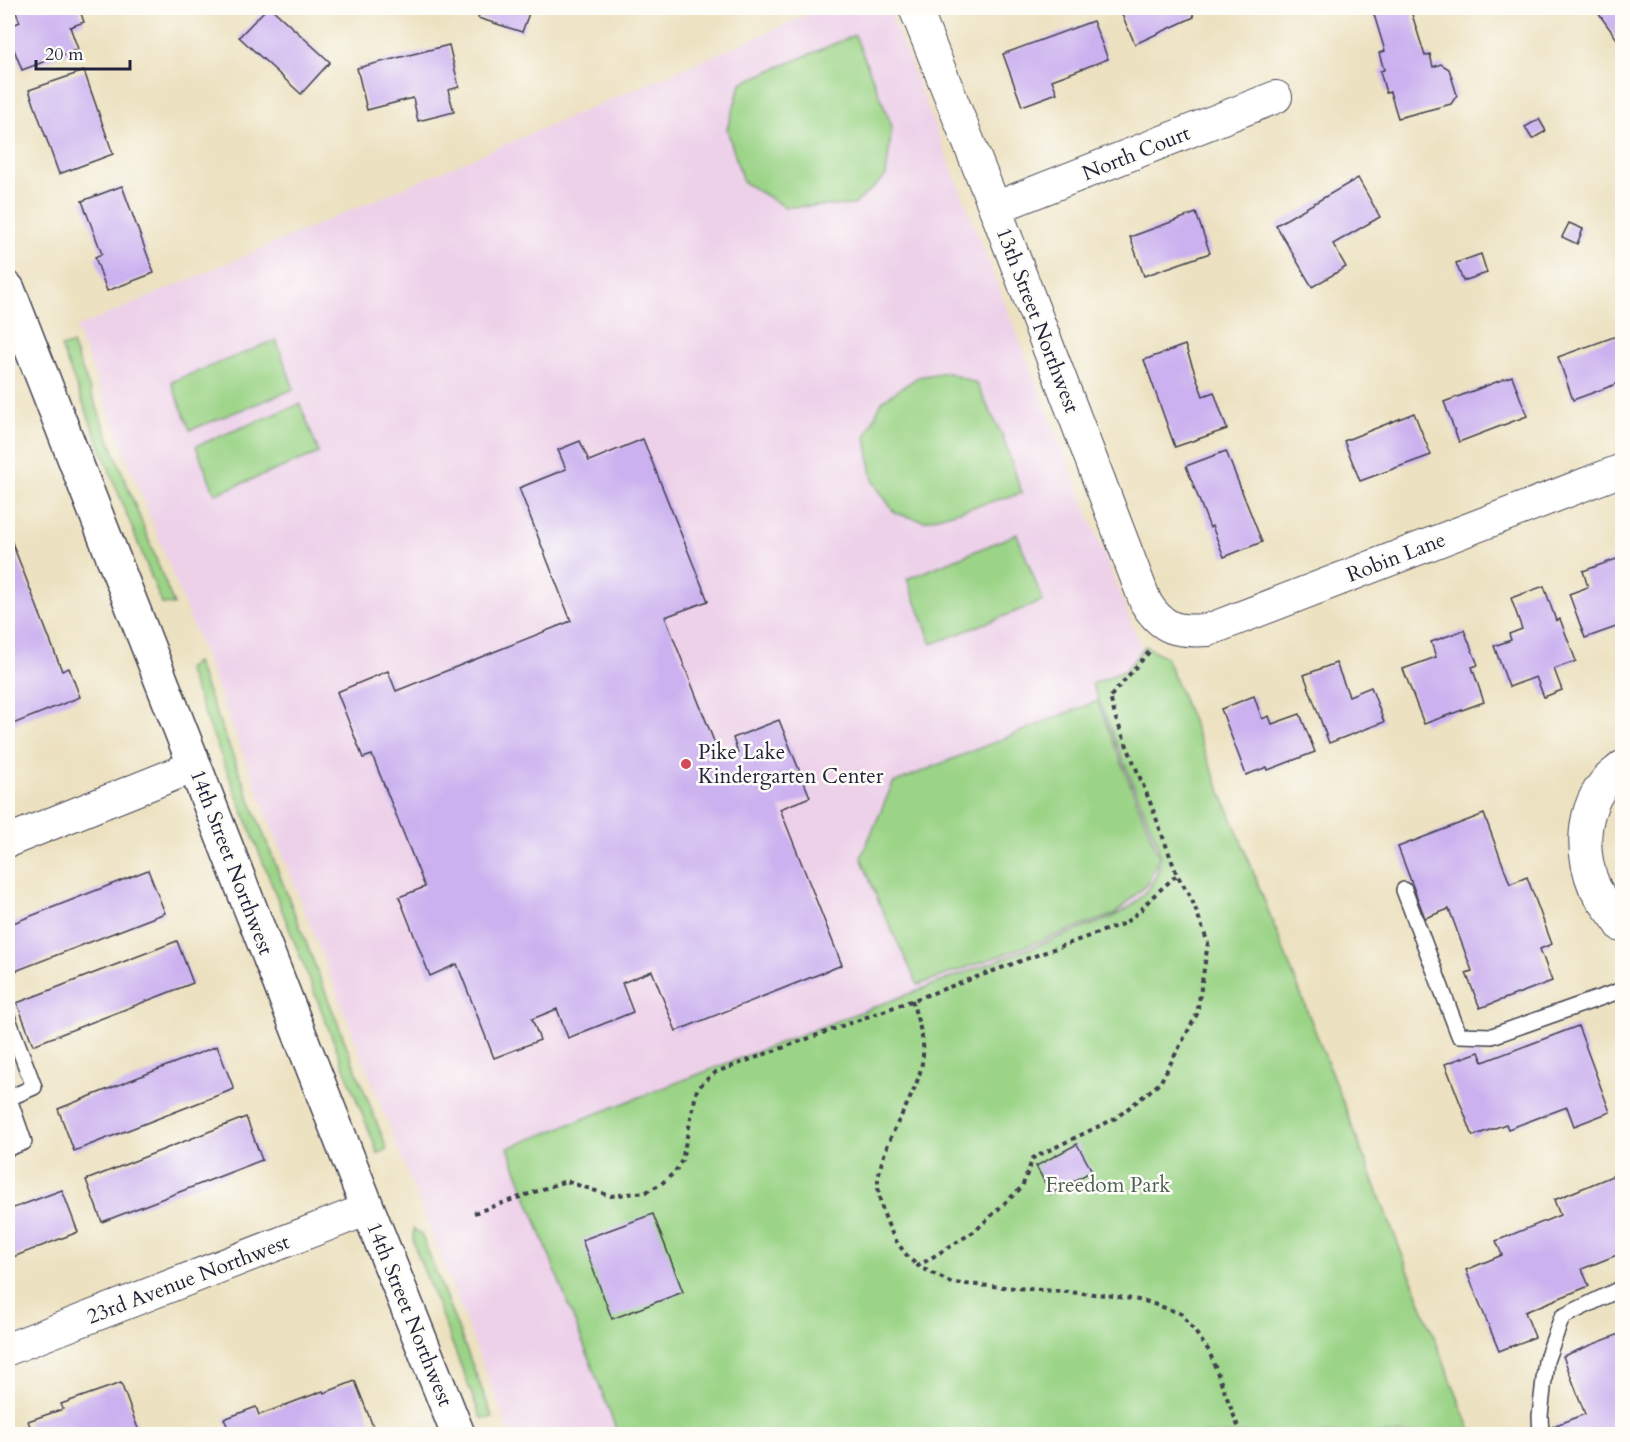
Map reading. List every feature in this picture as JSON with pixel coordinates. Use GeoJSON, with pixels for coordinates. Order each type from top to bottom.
{"type":"FeatureCollection","features":[{"type":"Feature","properties":{"kind":"street","name":"13th Street Northwest"},"geometry":{"type":"LineString","coordinates":[[915,8],[995,208],[1146,603],[1155,617],[1168,626]]}},
{"type":"Feature","properties":{"kind":"street","name":"North Court"},"geometry":{"type":"LineString","coordinates":[[995,208],[1276,97]]}},
{"type":"Feature","properties":{"kind":"street","name":"14th Street Northwest"},"geometry":{"type":"LineString","coordinates":[[8,289],[15,328],[195,766],[458,1434]]}},
{"type":"Feature","properties":{"kind":"street","name":"Robin Lane"},"geometry":{"type":"LineString","coordinates":[[1168,626],[1185,632],[1208,630],[1623,470]]}},
{"type":"Feature","properties":{"kind":"street"},"geometry":{"type":"LineString","coordinates":[[8,841],[195,766]]}},
{"type":"Feature","properties":{"kind":"street"},"geometry":{"type":"LineString","coordinates":[[1623,767],[1607,780],[1593,802],[1586,822],[1586,858],[1596,889],[1623,926]]}},
{"type":"Feature","properties":{"kind":"street","name":"23rd Avenue Northwest"},"geometry":{"type":"LineString","coordinates":[[8,1349],[368,1209]]}},
{"type":"Feature","properties":{"kind":"lane"},"geometry":{"type":"LineString","coordinates":[[1404,890],[1459,1035],[1492,1036],[1623,990]]}},
{"type":"Feature","properties":{"kind":"lane"},"geometry":{"type":"LineString","coordinates":[[8,1019],[34,1087],[8,1097],[24,1142],[8,1148]]}},
{"type":"Feature","properties":{"kind":"lane"},"geometry":{"type":"LineString","coordinates":[[1541,1434],[1540,1416],[1546,1361],[1562,1317],[1623,1288]]}},
{"type":"Feature","properties":{"kind":"path"},"geometry":{"type":"LineString","coordinates":[[918,1266],[975,1231],[1022,1187],[1033,1158],[1116,1118],[1160,1083],[1197,1014],[1208,943],[1191,897],[1178,875],[1116,719],[1110,697],[1146,656],[1168,626]]}},
{"type":"Feature","properties":{"kind":"path"},"geometry":{"type":"LineString","coordinates":[[474,1213],[566,1181],[611,1196],[646,1192],[661,1184],[675,1172],[682,1160],[698,1089],[716,1072],[1125,923],[1178,875]]}},
{"type":"Feature","properties":{"kind":"path"},"geometry":{"type":"LineString","coordinates":[[912,1000],[923,1053],[920,1071],[910,1101],[895,1129],[878,1182],[881,1204],[889,1227],[901,1249],[918,1266],[952,1283],[1106,1295],[1145,1301],[1182,1314],[1209,1351],[1241,1434]]}},
{"type":"Feature","properties":{"kind":"shaded area","name":"Pike Lake Kindergarten Center"},"geometry":{"type":"Polygon","coordinates":[[[824,8],[888,8],[1142,650],[1126,670],[1093,684],[1158,845],[1161,859],[1156,876],[1149,888],[1133,905],[1113,917],[508,1148],[618,1434],[510,1434],[76,328],[824,8]]]}},
{"type":"Feature","properties":{"kind":"green space"},"geometry":{"type":"Polygon","coordinates":[[[855,35],[892,126],[886,176],[854,205],[785,207],[743,182],[727,129],[741,83],[855,35]]]}},
{"type":"Feature","properties":{"kind":"green space"},"geometry":{"type":"Polygon","coordinates":[[[276,340],[294,389],[190,430],[171,382],[276,340]]]}},
{"type":"Feature","properties":{"kind":"green space"},"geometry":{"type":"Polygon","coordinates":[[[72,344],[174,605],[162,604],[61,347],[72,344]]]}},
{"type":"Feature","properties":{"kind":"green space"},"geometry":{"type":"Polygon","coordinates":[[[946,372],[976,383],[1002,435],[1022,493],[924,521],[895,513],[873,482],[866,436],[882,401],[918,377],[946,372]]]}},
{"type":"Feature","properties":{"kind":"green space"},"geometry":{"type":"Polygon","coordinates":[[[300,404],[319,453],[215,494],[196,446],[300,404]]]}},
{"type":"Feature","properties":{"kind":"green space"},"geometry":{"type":"Polygon","coordinates":[[[1017,534],[1043,601],[932,644],[907,579],[1017,534]]]}},
{"type":"Feature","properties":{"kind":"green space","name":"Freedom Park"},"geometry":{"type":"Polygon","coordinates":[[[1145,646],[1166,657],[1245,851],[1472,1434],[618,1434],[508,1148],[1113,917],[1133,905],[1149,888],[1156,876],[1161,859],[1158,845],[1092,684],[1126,670],[1145,646]]]}},
{"type":"Feature","properties":{"kind":"green space"},"geometry":{"type":"Polygon","coordinates":[[[196,662],[387,1149],[378,1154],[187,669],[196,662]]]}},
{"type":"Feature","properties":{"kind":"green space"},"geometry":{"type":"Polygon","coordinates":[[[1097,701],[1159,856],[1148,883],[1115,914],[918,985],[879,903],[861,857],[893,783],[1097,701]]]}},
{"type":"Feature","properties":{"kind":"green space"},"geometry":{"type":"Polygon","coordinates":[[[414,1229],[421,1234],[493,1418],[481,1418],[414,1245],[414,1229]]]}},
{"type":"Feature","properties":{"kind":"building"},"geometry":{"type":"Polygon","coordinates":[[[14,8],[79,8],[84,22],[70,27],[78,49],[22,70],[8,34],[8,27],[20,22],[14,8]]]}},
{"type":"Feature","properties":{"kind":"building"},"geometry":{"type":"Polygon","coordinates":[[[267,8],[271,8],[330,62],[301,94],[239,37],[267,8]]]}},
{"type":"Feature","properties":{"kind":"building"},"geometry":{"type":"Polygon","coordinates":[[[481,8],[531,8],[522,32],[478,18],[481,8]]]}},
{"type":"Feature","properties":{"kind":"building"},"geometry":{"type":"Polygon","coordinates":[[[1119,8],[1195,8],[1191,9],[1194,17],[1135,44],[1119,8]]]}},
{"type":"Feature","properties":{"kind":"building"},"geometry":{"type":"Polygon","coordinates":[[[1372,8],[1410,8],[1425,56],[1430,54],[1433,67],[1441,64],[1449,69],[1457,95],[1451,104],[1398,118],[1390,92],[1386,93],[1380,71],[1384,70],[1379,53],[1385,51],[1372,8]]]}},
{"type":"Feature","properties":{"kind":"building"},"geometry":{"type":"Polygon","coordinates":[[[1622,8],[1622,46],[1596,10],[1622,8]]]}},
{"type":"Feature","properties":{"kind":"building"},"geometry":{"type":"Polygon","coordinates":[[[1093,21],[1108,59],[1052,80],[1057,93],[1022,106],[1003,54],[1093,21]]]}},
{"type":"Feature","properties":{"kind":"building"},"geometry":{"type":"Polygon","coordinates":[[[449,45],[459,87],[448,90],[454,112],[418,121],[413,98],[367,110],[357,68],[449,45]]]}},
{"type":"Feature","properties":{"kind":"building"},"geometry":{"type":"Polygon","coordinates":[[[84,71],[113,154],[59,174],[29,90],[84,71]]]}},
{"type":"Feature","properties":{"kind":"building"},"geometry":{"type":"Polygon","coordinates":[[[1539,119],[1546,131],[1532,139],[1525,127],[1539,119]]]}},
{"type":"Feature","properties":{"kind":"building"},"geometry":{"type":"Polygon","coordinates":[[[1358,178],[1380,217],[1333,244],[1346,267],[1312,287],[1276,225],[1358,178]]]}},
{"type":"Feature","properties":{"kind":"building"},"geometry":{"type":"Polygon","coordinates":[[[122,186],[154,273],[107,291],[95,257],[102,254],[82,201],[122,186]]]}},
{"type":"Feature","properties":{"kind":"building"},"geometry":{"type":"Polygon","coordinates":[[[1196,213],[1210,253],[1144,276],[1130,237],[1196,213]]]}},
{"type":"Feature","properties":{"kind":"building"},"geometry":{"type":"Polygon","coordinates":[[[1569,223],[1583,229],[1577,244],[1562,237],[1569,223]]]}},
{"type":"Feature","properties":{"kind":"building"},"geometry":{"type":"Polygon","coordinates":[[[1481,254],[1487,273],[1463,281],[1456,263],[1481,254]]]}},
{"type":"Feature","properties":{"kind":"building"},"geometry":{"type":"Polygon","coordinates":[[[1622,334],[1622,382],[1573,400],[1558,357],[1622,334]]]}},
{"type":"Feature","properties":{"kind":"building"},"geometry":{"type":"Polygon","coordinates":[[[1185,345],[1203,396],[1214,392],[1227,429],[1175,447],[1144,360],[1185,345]]]}},
{"type":"Feature","properties":{"kind":"building"},"geometry":{"type":"Polygon","coordinates":[[[1512,376],[1527,416],[1459,442],[1444,402],[1512,376]]]}},
{"type":"Feature","properties":{"kind":"building"},"geometry":{"type":"Polygon","coordinates":[[[1414,413],[1431,455],[1360,481],[1344,441],[1414,413]]]}},
{"type":"Feature","properties":{"kind":"building"},"geometry":{"type":"Polygon","coordinates":[[[643,439],[708,601],[665,617],[721,759],[738,753],[733,738],[779,720],[810,797],[780,809],[842,965],[676,1031],[652,971],[622,983],[633,1012],[568,1038],[557,1009],[532,1019],[540,1040],[494,1058],[457,964],[430,976],[399,897],[425,887],[372,755],[363,758],[337,692],[388,671],[396,691],[571,621],[519,488],[566,469],[558,450],[580,441],[589,461],[643,439]]]}},
{"type":"Feature","properties":{"kind":"building"},"geometry":{"type":"Polygon","coordinates":[[[1226,451],[1262,542],[1224,557],[1186,466],[1226,451]]]}},
{"type":"Feature","properties":{"kind":"building"},"geometry":{"type":"Polygon","coordinates":[[[8,532],[62,671],[69,668],[80,697],[8,726],[8,532]]]}},
{"type":"Feature","properties":{"kind":"building"},"geometry":{"type":"Polygon","coordinates":[[[1622,557],[1622,625],[1585,638],[1569,594],[1588,587],[1583,571],[1622,557]]]}},
{"type":"Feature","properties":{"kind":"building"},"geometry":{"type":"Polygon","coordinates":[[[1544,586],[1556,621],[1560,619],[1576,661],[1554,669],[1562,690],[1544,697],[1536,677],[1509,687],[1494,646],[1511,640],[1509,634],[1522,629],[1511,598],[1544,586]]]}},
{"type":"Feature","properties":{"kind":"building"},"geometry":{"type":"Polygon","coordinates":[[[1464,630],[1478,665],[1472,667],[1484,702],[1424,724],[1403,669],[1436,657],[1431,642],[1464,630]]]}},
{"type":"Feature","properties":{"kind":"building"},"geometry":{"type":"Polygon","coordinates":[[[1336,663],[1349,696],[1371,687],[1384,722],[1329,743],[1304,675],[1336,663]]]}},
{"type":"Feature","properties":{"kind":"building"},"geometry":{"type":"Polygon","coordinates":[[[1254,696],[1262,719],[1269,716],[1272,724],[1300,714],[1315,752],[1268,770],[1267,767],[1246,775],[1221,709],[1254,696]]]}},
{"type":"Feature","properties":{"kind":"building"},"geometry":{"type":"Polygon","coordinates":[[[1484,814],[1510,884],[1527,877],[1552,944],[1540,949],[1552,981],[1480,1008],[1466,973],[1472,971],[1449,909],[1425,918],[1398,847],[1484,814]]]}},
{"type":"Feature","properties":{"kind":"building"},"geometry":{"type":"Polygon","coordinates":[[[148,870],[165,913],[8,974],[8,925],[148,870]]]}},
{"type":"Feature","properties":{"kind":"building"},"geometry":{"type":"Polygon","coordinates":[[[177,941],[193,983],[33,1045],[17,1003],[177,941]]]}},
{"type":"Feature","properties":{"kind":"building"},"geometry":{"type":"Polygon","coordinates":[[[1578,1026],[1610,1112],[1574,1126],[1567,1107],[1508,1129],[1506,1124],[1473,1136],[1445,1064],[1479,1052],[1483,1062],[1578,1026]]]}},
{"type":"Feature","properties":{"kind":"building"},"geometry":{"type":"Polygon","coordinates":[[[217,1046],[234,1089],[74,1151],[58,1109],[217,1046]]]}},
{"type":"Feature","properties":{"kind":"building"},"geometry":{"type":"Polygon","coordinates":[[[246,1117],[262,1160],[102,1222],[86,1180],[246,1117]]]}},
{"type":"Feature","properties":{"kind":"building"},"geometry":{"type":"Polygon","coordinates":[[[1077,1144],[1092,1171],[1051,1194],[1036,1166],[1077,1144]]]}},
{"type":"Feature","properties":{"kind":"building"},"geometry":{"type":"Polygon","coordinates":[[[1617,1174],[1622,1188],[1622,1253],[1582,1269],[1589,1286],[1525,1312],[1535,1337],[1499,1351],[1466,1270],[1502,1255],[1496,1241],[1560,1215],[1554,1200],[1617,1174]]]}},
{"type":"Feature","properties":{"kind":"building"},"geometry":{"type":"Polygon","coordinates":[[[62,1190],[78,1232],[8,1259],[8,1210],[62,1190]]]}},
{"type":"Feature","properties":{"kind":"building"},"geometry":{"type":"Polygon","coordinates":[[[653,1214],[683,1292],[612,1319],[582,1240],[653,1214]]]}},
{"type":"Feature","properties":{"kind":"building"},"geometry":{"type":"Polygon","coordinates":[[[1622,1333],[1622,1434],[1556,1434],[1553,1426],[1585,1414],[1563,1356],[1622,1333]]]}},
{"type":"Feature","properties":{"kind":"building"},"geometry":{"type":"Polygon","coordinates":[[[355,1381],[376,1434],[231,1434],[224,1419],[256,1407],[259,1415],[355,1381]]]}},
{"type":"Feature","properties":{"kind":"building"},"geometry":{"type":"Polygon","coordinates":[[[121,1383],[140,1434],[33,1434],[28,1421],[63,1409],[61,1404],[121,1383]]]}},
{"type":"Feature","properties":{"kind":"place","name":"Pike Lake Kindergarten Center"},"geometry":{"type":"Point","coordinates":[686,764]}}]}
